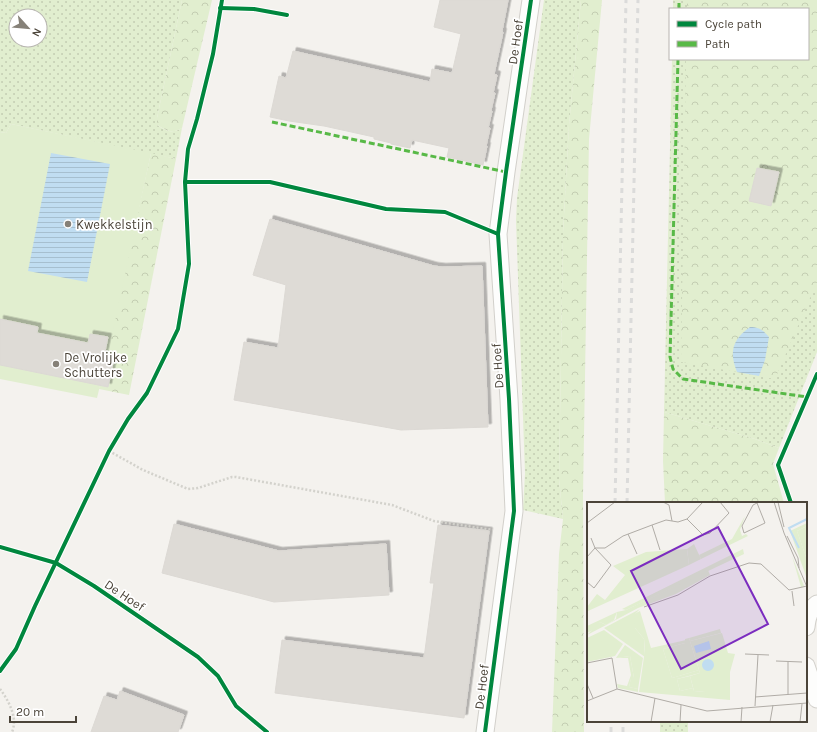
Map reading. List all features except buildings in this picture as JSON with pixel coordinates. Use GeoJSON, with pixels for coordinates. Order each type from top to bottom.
{"type":"FeatureCollection","features":[{"type":"Feature","properties":{"kind":"street","name":"De Hoef"},"geometry":{"type":"LineString","coordinates":[[485,732],[514,510],[509,399],[498,234],[531,0]]}},
{"type":"Feature","properties":{"kind":"street"},"geometry":{"type":"LineString","coordinates":[[807,619],[811,609],[817,604]]}},
{"type":"Feature","properties":{"kind":"street"},"geometry":{"type":"LineString","coordinates":[[807,669],[817,699]]}},
{"type":"Feature","properties":{"kind":"path"},"geometry":{"type":"LineString","coordinates":[[106,458],[113,445]]}},
{"type":"Feature","properties":{"kind":"path"},"geometry":{"type":"LineString","coordinates":[[110,451],[143,470],[188,489],[198,488],[236,477],[392,505],[434,521],[511,532]]}},
{"type":"Feature","properties":{"kind":"path"},"geometry":{"type":"LineString","coordinates":[[0,689],[13,711],[14,727],[12,732]]}},
{"type":"Feature","properties":{"kind":"green space"},"geometry":{"type":"Polygon","coordinates":[[[0,0],[182,0],[157,118],[157,125],[166,130],[175,131],[182,128],[176,159],[11,124],[6,133],[0,132],[0,0]]]}},
{"type":"Feature","properties":{"kind":"green space"},"geometry":{"type":"Polygon","coordinates":[[[182,0],[212,0],[182,128],[172,131],[157,125],[157,118],[182,0]]]}},
{"type":"Feature","properties":{"kind":"green space"},"geometry":{"type":"Polygon","coordinates":[[[544,0],[581,0],[569,125],[563,233],[559,479],[563,519],[523,510],[525,473],[516,221],[517,198],[544,0]]]}},
{"type":"Feature","properties":{"kind":"green space"},"geometry":{"type":"Polygon","coordinates":[[[581,0],[602,0],[589,139],[583,496],[584,732],[552,732],[559,554],[563,519],[559,479],[563,233],[569,125],[581,0]]]}},
{"type":"Feature","properties":{"kind":"green space"},"geometry":{"type":"Polygon","coordinates":[[[673,0],[817,0],[817,352],[779,448],[755,439],[664,412],[672,60],[809,60],[809,8],[673,8],[673,0]]]}},
{"type":"Feature","properties":{"kind":"green space"},"geometry":{"type":"Polygon","coordinates":[[[687,0],[817,0],[817,282],[775,379],[681,362],[686,60],[809,60],[809,8],[687,8],[687,0]]]}},
{"type":"Feature","properties":{"kind":"green space","name":"Kwekkelstijn"},"geometry":{"type":"Polygon","coordinates":[[[11,124],[151,153],[97,398],[0,379],[0,132],[6,133],[11,124]]]}},
{"type":"Feature","properties":{"kind":"green space"},"geometry":{"type":"Polygon","coordinates":[[[151,153],[176,159],[129,395],[99,389],[151,153]]]}},
{"type":"Feature","properties":{"kind":"green space"},"geometry":{"type":"Polygon","coordinates":[[[664,412],[755,439],[779,448],[773,464],[784,502],[665,502],[663,461],[664,412]]]}},
{"type":"Feature","properties":{"kind":"green space"},"geometry":{"type":"Polygon","coordinates":[[[660,722],[688,722],[688,732],[660,732],[660,722]]]}},
{"type":"Feature","properties":{"kind":"water"},"geometry":{"type":"Polygon","coordinates":[[[51,153],[110,164],[87,282],[28,271],[51,153]]]}},
{"type":"Feature","properties":{"kind":"water"},"geometry":{"type":"Polygon","coordinates":[[[750,327],[761,329],[769,337],[765,360],[759,376],[737,372],[733,358],[736,342],[739,337],[750,327]]]}},
{"type":"Feature","properties":{"kind":"railway"},"geometry":{"type":"LineString","coordinates":[[615,502],[626,0]]}},
{"type":"Feature","properties":{"kind":"railway"},"geometry":{"type":"LineString","coordinates":[[627,502],[638,0]]}},
{"type":"Feature","properties":{"kind":"railway"},"geometry":{"type":"LineString","coordinates":[[611,722],[611,732]]}},
{"type":"Feature","properties":{"kind":"railway"},"geometry":{"type":"LineString","coordinates":[[623,722],[623,732]]}},
{"type":"Feature","properties":{"kind":"marked path"},"geometry":{"type":"LineString","coordinates":[[679,0],[679,8]]}},
{"type":"Feature","properties":{"kind":"marked path"},"geometry":{"type":"LineString","coordinates":[[678,60],[670,357],[673,369],[683,379],[807,397]]}},
{"type":"Feature","properties":{"kind":"marked path"},"geometry":{"type":"LineString","coordinates":[[272,122],[506,172]]}},
{"type":"Feature","properties":{"kind":"cycle path"},"geometry":{"type":"LineString","coordinates":[[0,671],[16,649],[109,451],[128,419],[147,393],[178,329],[189,264],[185,182],[188,149],[213,54],[222,0]]}},
{"type":"Feature","properties":{"kind":"cycle path"},"geometry":{"type":"LineString","coordinates":[[485,732],[514,511],[509,399],[498,234],[531,0]]}},
{"type":"Feature","properties":{"kind":"cycle path"},"geometry":{"type":"LineString","coordinates":[[220,8],[254,9],[287,15]]}},
{"type":"Feature","properties":{"kind":"cycle path"},"geometry":{"type":"LineString","coordinates":[[185,182],[270,182],[386,209],[445,212],[498,234]]}},
{"type":"Feature","properties":{"kind":"cycle path"},"geometry":{"type":"LineString","coordinates":[[791,502],[778,465],[817,374]]}},
{"type":"Feature","properties":{"kind":"cycle path"},"geometry":{"type":"LineString","coordinates":[[0,547],[56,563],[94,586],[198,657],[218,676],[236,706],[267,732]]}},
{"type":"Feature","properties":{"kind":"place","name":"Kwekkelstijn"},"geometry":{"type":"Point","coordinates":[68,224]}},
{"type":"Feature","properties":{"kind":"place","name":"De Vrolijke Schutters"},"geometry":{"type":"Point","coordinates":[56,364]}}]}
